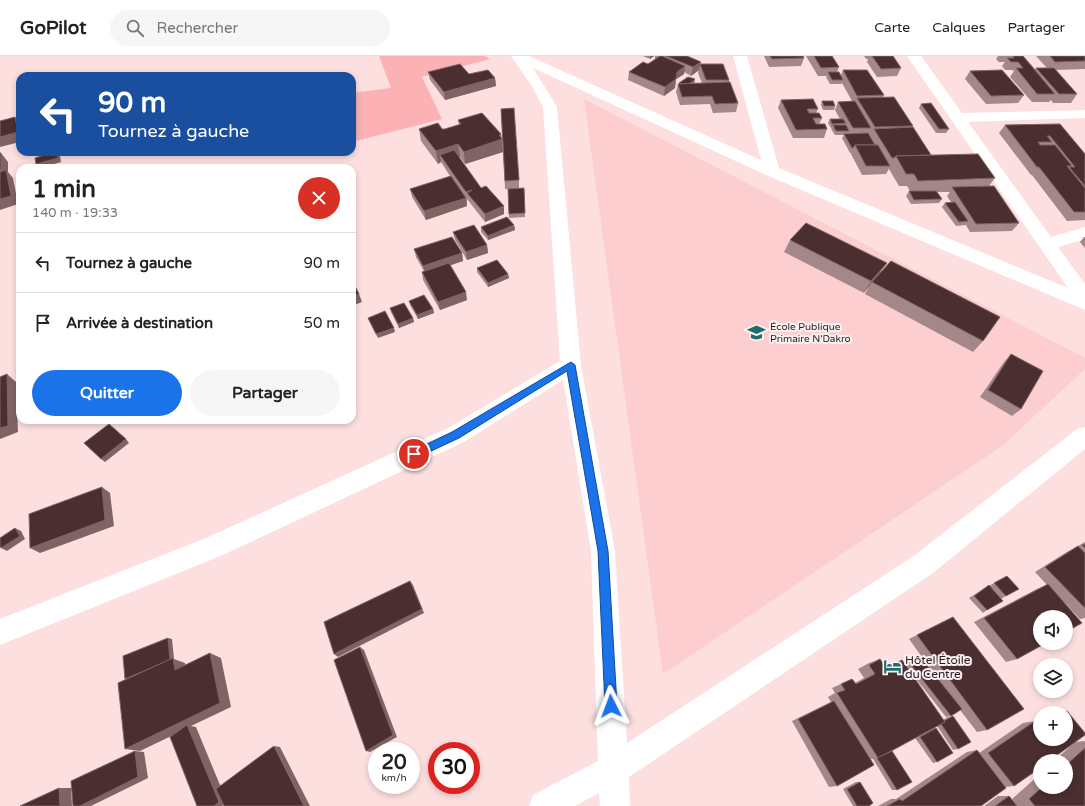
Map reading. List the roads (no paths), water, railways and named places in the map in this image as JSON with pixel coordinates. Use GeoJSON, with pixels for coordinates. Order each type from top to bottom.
{"type":"FeatureCollection","features":[{"type":"Feature","properties":{"kind":"street"},"geometry":{"type":"LineString","coordinates":[[518,56],[772,171],[1085,304]]}},
{"type":"Feature","properties":{"kind":"street"},"geometry":{"type":"LineString","coordinates":[[518,56],[540,88],[550,107],[571,365],[603,551],[615,806]]}},
{"type":"Feature","properties":{"kind":"street"},"geometry":{"type":"LineString","coordinates":[[740,56],[772,171]]}},
{"type":"Feature","properties":{"kind":"street"},"geometry":{"type":"LineString","coordinates":[[914,56],[1085,298]]}},
{"type":"Feature","properties":{"kind":"street"},"geometry":{"type":"LineString","coordinates":[[958,118],[1085,114]]}},
{"type":"Feature","properties":{"kind":"street"},"geometry":{"type":"LineString","coordinates":[[1047,244],[1085,232]]}},
{"type":"Feature","properties":{"kind":"street"},"geometry":{"type":"LineString","coordinates":[[0,632],[214,547],[449,438],[571,365]]}},
{"type":"Feature","properties":{"kind":"street"},"geometry":{"type":"LineString","coordinates":[[544,806],[614,768],[924,564],[1085,436]]}},
{"type":"Feature","properties":{"kind":"place","name":"École Publique Primaire N'Dakro"},"geometry":{"type":"Point","coordinates":[757,332]}},
{"type":"Feature","properties":{"kind":"place","name":"Hôtel Étoile du Centre"},"geometry":{"type":"Point","coordinates":[892,667]}}]}
